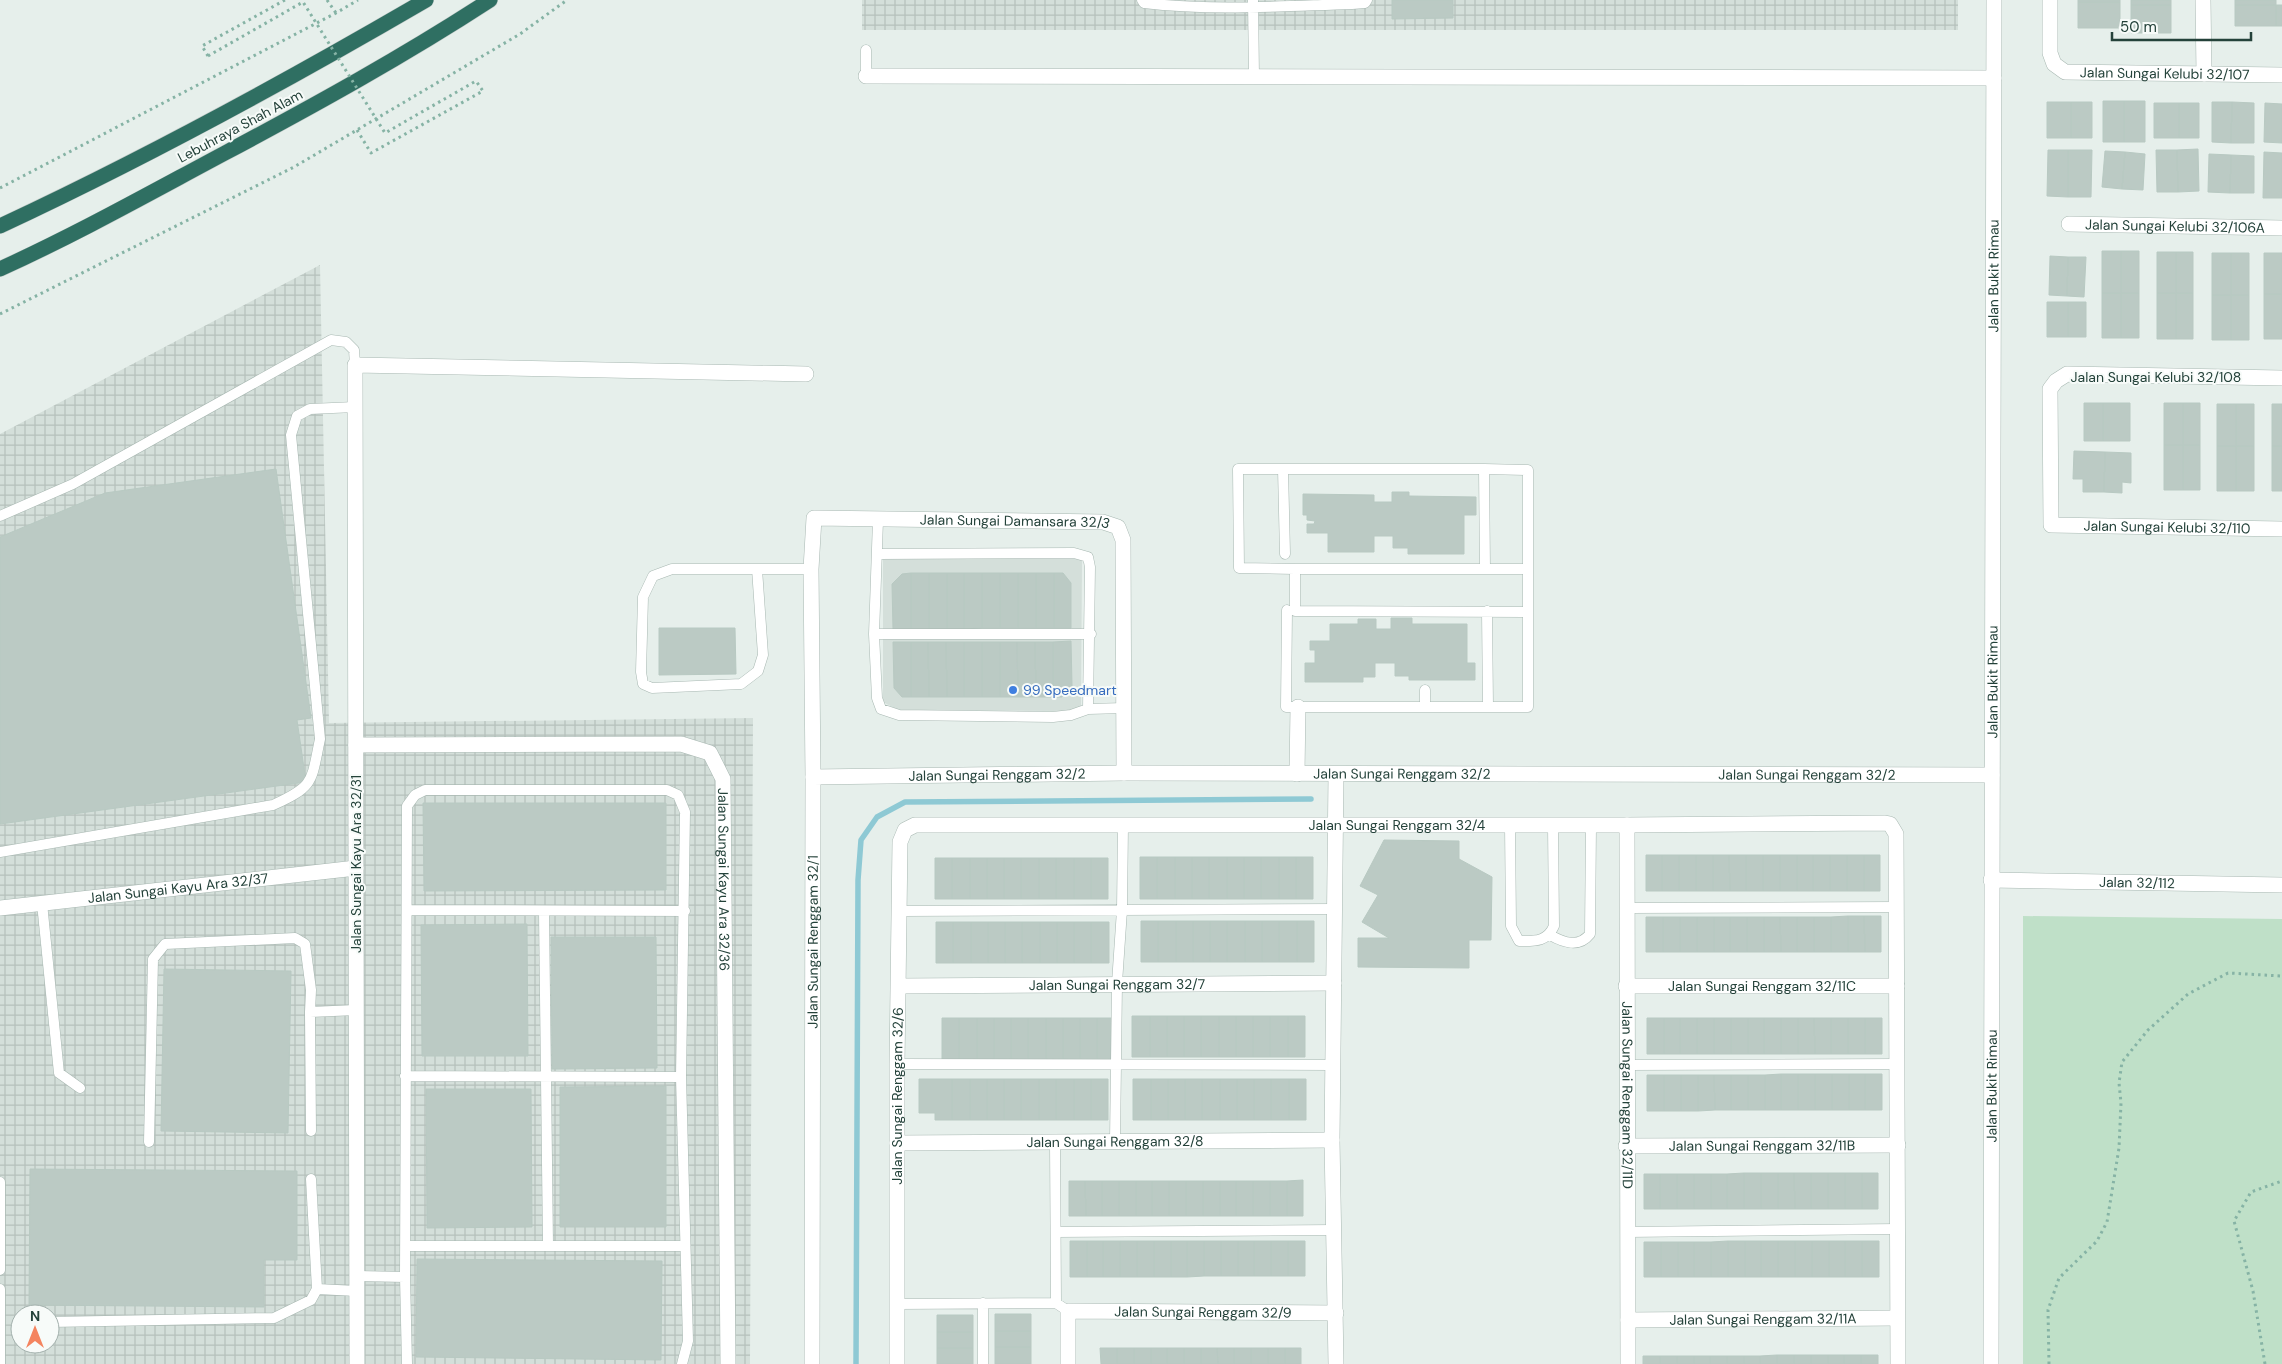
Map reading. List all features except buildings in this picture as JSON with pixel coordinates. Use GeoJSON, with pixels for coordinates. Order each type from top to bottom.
{"type":"FeatureCollection","features":[{"type":"Feature","properties":{"kind":"highway","name":"Lebuhraya Shah Alam"},"geometry":{"type":"LineString","coordinates":[[0,226],[72,192],[304,72],[426,0]]}},
{"type":"Feature","properties":{"kind":"highway","name":"Lebuhraya Shah Alam"},"geometry":{"type":"LineString","coordinates":[[0,269],[69,237],[320,102],[447,28],[490,0]]}},
{"type":"Feature","properties":{"kind":"street","name":"Jalan Bukit Rimau"},"geometry":{"type":"LineString","coordinates":[[1990,1364],[1994,0]]}},
{"type":"Feature","properties":{"kind":"street","name":"Jalan Sungai Kelubi 32/107"},"geometry":{"type":"LineString","coordinates":[[2050,0],[2050,52],[2054,64],[2065,72],[2282,75]]}},
{"type":"Feature","properties":{"kind":"street"},"geometry":{"type":"LineString","coordinates":[[2203,0],[2204,74]]}},
{"type":"Feature","properties":{"kind":"street"},"geometry":{"type":"LineString","coordinates":[[866,76],[1994,78]]}},
{"type":"Feature","properties":{"kind":"street","name":"Jalan Sungai Kelubi 32/106A"},"geometry":{"type":"LineString","coordinates":[[2069,224],[2282,228]]}},
{"type":"Feature","properties":{"kind":"street"},"geometry":{"type":"LineString","coordinates":[[355,365],[806,374]]}},
{"type":"Feature","properties":{"kind":"street","name":"Jalan Sungai Kayu Ara 32/31"},"geometry":{"type":"LineString","coordinates":[[355,365],[357,1364]]}},
{"type":"Feature","properties":{"kind":"street","name":"Jalan Sungai Kelubi 32/108"},"geometry":{"type":"LineString","coordinates":[[2051,525],[2050,389],[2056,381],[2067,374],[2282,378]]}},
{"type":"Feature","properties":{"kind":"street","name":"Jalan Sungai Damansara 32/3"},"geometry":{"type":"LineString","coordinates":[[814,518],[1103,522],[1118,527],[1124,540],[1124,774]]}},
{"type":"Feature","properties":{"kind":"street","name":"Jalan Sungai Renggam 32/1"},"geometry":{"type":"LineString","coordinates":[[812,1364],[811,569],[814,518]]}},
{"type":"Feature","properties":{"kind":"street","name":"Jalan Sungai Kelubi 32/110"},"geometry":{"type":"LineString","coordinates":[[2051,525],[2282,529]]}},
{"type":"Feature","properties":{"kind":"street"},"geometry":{"type":"LineString","coordinates":[[1297,774],[1298,707]]}},
{"type":"Feature","properties":{"kind":"street","name":"Jalan Sungai Kayu Ara 32/36"},"geometry":{"type":"LineString","coordinates":[[356,745],[681,744],[710,753],[723,779],[728,1364]]}},
{"type":"Feature","properties":{"kind":"street","name":"Jalan Sungai Renggam 32/2"},"geometry":{"type":"LineString","coordinates":[[812,777],[1124,774],[1992,775]]}},
{"type":"Feature","properties":{"kind":"street"},"geometry":{"type":"LineString","coordinates":[[1336,775],[1337,825],[1332,1140],[1336,1364]]}},
{"type":"Feature","properties":{"kind":"street","name":"Jalan Sungai Renggam 32/4"},"geometry":{"type":"LineString","coordinates":[[905,830],[914,825],[1890,824],[1896,834],[1897,907]]}},
{"type":"Feature","properties":{"kind":"street","name":"Jalan Sungai Renggam 32/11D"},"geometry":{"type":"LineString","coordinates":[[1627,825],[1626,1146],[1628,1364]]}},
{"type":"Feature","properties":{"kind":"street","name":"Jalan Sungai Renggam 32/6"},"geometry":{"type":"LineString","coordinates":[[897,1364],[897,1064],[900,986],[900,842],[905,830]]}},
{"type":"Feature","properties":{"kind":"street","name":"Jalan Sungai Kayu Ara 32/37"},"geometry":{"type":"LineString","coordinates":[[0,908],[356,868]]}},
{"type":"Feature","properties":{"kind":"street","name":"Jalan 32/112"},"geometry":{"type":"LineString","coordinates":[[1991,880],[2282,885]]}},
{"type":"Feature","properties":{"kind":"street"},"geometry":{"type":"LineString","coordinates":[[1897,907],[1898,1364]]}},
{"type":"Feature","properties":{"kind":"street","name":"Jalan Sungai Renggam 32/7"},"geometry":{"type":"LineString","coordinates":[[900,986],[1334,983]]}},
{"type":"Feature","properties":{"kind":"street","name":"Jalan Sungai Renggam 32/11C"},"geometry":{"type":"LineString","coordinates":[[1626,986],[1897,986]]}},
{"type":"Feature","properties":{"kind":"street","name":"Jalan Sungai Renggam 32/8"},"geometry":{"type":"LineString","coordinates":[[897,1142],[1332,1140]]}},
{"type":"Feature","properties":{"kind":"street","name":"Jalan Sungai Renggam 32/11B"},"geometry":{"type":"LineString","coordinates":[[1626,1146],[1898,1145]]}},
{"type":"Feature","properties":{"kind":"street"},"geometry":{"type":"LineString","coordinates":[[1062,1307],[1068,1364]]}},
{"type":"Feature","properties":{"kind":"street","name":"Jalan Sungai Renggam 32/9"},"geometry":{"type":"LineString","coordinates":[[1062,1307],[1336,1313]]}},
{"type":"Feature","properties":{"kind":"street","name":"Jalan Sungai Renggam 32/11A"},"geometry":{"type":"LineString","coordinates":[[1628,1320],[1897,1318]]}},
{"type":"Feature","properties":{"kind":"lane"},"geometry":{"type":"LineString","coordinates":[[1142,0],[1144,4],[1160,5],[1352,4],[1365,3],[1367,0]]}},
{"type":"Feature","properties":{"kind":"lane"},"geometry":{"type":"LineString","coordinates":[[1253,4],[1254,76]]}},
{"type":"Feature","properties":{"kind":"lane"},"geometry":{"type":"LineString","coordinates":[[866,50],[866,76]]}},
{"type":"Feature","properties":{"kind":"lane"},"geometry":{"type":"LineString","coordinates":[[0,516],[73,484],[331,340],[346,342],[354,350],[355,365]]}},
{"type":"Feature","properties":{"kind":"lane"},"geometry":{"type":"LineString","coordinates":[[0,852],[273,805],[299,793],[312,778],[320,739],[290,435],[297,416],[310,409],[355,407]]}},
{"type":"Feature","properties":{"kind":"lane"},"geometry":{"type":"LineString","coordinates":[[1287,610],[1286,707],[1528,707],[1528,569],[1528,470],[1238,469],[1239,568],[1528,569]]}},
{"type":"Feature","properties":{"kind":"lane"},"geometry":{"type":"LineString","coordinates":[[1282,469],[1285,554]]}},
{"type":"Feature","properties":{"kind":"lane"},"geometry":{"type":"LineString","coordinates":[[1484,469],[1485,569]]}},
{"type":"Feature","properties":{"kind":"lane"},"geometry":{"type":"LineString","coordinates":[[878,520],[874,634],[877,698],[881,709],[899,715],[1053,717],[1071,715],[1088,709],[1124,708]]}},
{"type":"Feature","properties":{"kind":"lane"},"geometry":{"type":"LineString","coordinates":[[878,554],[1074,553],[1088,557],[1090,567],[1088,709]]}},
{"type":"Feature","properties":{"kind":"lane"},"geometry":{"type":"LineString","coordinates":[[757,569],[763,654],[758,671],[741,684],[652,688],[643,684],[641,672],[643,597],[653,576],[672,569],[757,569],[811,569]]}},
{"type":"Feature","properties":{"kind":"lane"},"geometry":{"type":"LineString","coordinates":[[1294,569],[1295,611],[1528,612]]}},
{"type":"Feature","properties":{"kind":"lane"},"geometry":{"type":"LineString","coordinates":[[1486,611],[1488,707]]}},
{"type":"Feature","properties":{"kind":"lane"},"geometry":{"type":"LineString","coordinates":[[874,634],[1090,634]]}},
{"type":"Feature","properties":{"kind":"lane"},"geometry":{"type":"LineString","coordinates":[[1425,690],[1425,707]]}},
{"type":"Feature","properties":{"kind":"lane"},"geometry":{"type":"LineString","coordinates":[[407,1364],[405,1277],[407,806],[415,795],[425,790],[667,790],[678,795],[685,812],[681,1077],[688,1341],[682,1364]]}},
{"type":"Feature","properties":{"kind":"lane"},"geometry":{"type":"LineString","coordinates":[[1116,1142],[1117,983],[1122,910],[1123,825]]}},
{"type":"Feature","properties":{"kind":"lane"},"geometry":{"type":"LineString","coordinates":[[1510,825],[1512,926],[1519,941],[1539,941],[1550,935],[1554,926],[1553,825]]}},
{"type":"Feature","properties":{"kind":"lane"},"geometry":{"type":"LineString","coordinates":[[1550,935],[1571,944],[1584,941],[1590,934],[1591,825]]}},
{"type":"Feature","properties":{"kind":"lane"},"geometry":{"type":"LineString","coordinates":[[42,903],[59,1073],[80,1088]]}},
{"type":"Feature","properties":{"kind":"lane"},"geometry":{"type":"LineString","coordinates":[[1627,908],[1897,907]]}},
{"type":"Feature","properties":{"kind":"lane"},"geometry":{"type":"LineString","coordinates":[[901,911],[1336,909]]}},
{"type":"Feature","properties":{"kind":"lane"},"geometry":{"type":"LineString","coordinates":[[407,910],[685,911]]}},
{"type":"Feature","properties":{"kind":"lane"},"geometry":{"type":"LineString","coordinates":[[544,911],[548,1245]]}},
{"type":"Feature","properties":{"kind":"lane"},"geometry":{"type":"LineString","coordinates":[[149,1142],[153,959],[165,944],[296,938],[305,944],[311,990],[311,1132]]}},
{"type":"Feature","properties":{"kind":"lane"},"geometry":{"type":"LineString","coordinates":[[310,1012],[356,1010]]}},
{"type":"Feature","properties":{"kind":"lane"},"geometry":{"type":"LineString","coordinates":[[897,1064],[1333,1065]]}},
{"type":"Feature","properties":{"kind":"lane"},"geometry":{"type":"LineString","coordinates":[[1626,1065],[1898,1064]]}},
{"type":"Feature","properties":{"kind":"lane"},"geometry":{"type":"LineString","coordinates":[[406,1076],[681,1077]]}},
{"type":"Feature","properties":{"kind":"lane"},"geometry":{"type":"LineString","coordinates":[[897,1304],[983,1303],[1062,1307],[1056,1232],[1055,1142]]}},
{"type":"Feature","properties":{"kind":"lane"},"geometry":{"type":"LineString","coordinates":[[60,1322],[274,1318],[311,1300],[317,1289],[311,1179]]}},
{"type":"Feature","properties":{"kind":"lane"},"geometry":{"type":"LineString","coordinates":[[0,1182],[0,1270]]}},
{"type":"Feature","properties":{"kind":"lane"},"geometry":{"type":"LineString","coordinates":[[1627,1232],[1898,1229]]}},
{"type":"Feature","properties":{"kind":"lane"},"geometry":{"type":"LineString","coordinates":[[1056,1232],[1335,1230]]}},
{"type":"Feature","properties":{"kind":"lane"},"geometry":{"type":"LineString","coordinates":[[406,1246],[685,1246]]}},
{"type":"Feature","properties":{"kind":"lane"},"geometry":{"type":"LineString","coordinates":[[357,1276],[405,1277]]}},
{"type":"Feature","properties":{"kind":"lane"},"geometry":{"type":"LineString","coordinates":[[0,1289],[0,1364]]}},
{"type":"Feature","properties":{"kind":"lane"},"geometry":{"type":"LineString","coordinates":[[317,1289],[357,1291]]}},
{"type":"Feature","properties":{"kind":"lane"},"geometry":{"type":"LineString","coordinates":[[983,1303],[983,1364]]}},
{"type":"Feature","properties":{"kind":"path"},"geometry":{"type":"LineString","coordinates":[[285,0],[202,46],[208,56],[303,2],[385,132],[476,81],[482,91],[371,153],[357,130]]}},
{"type":"Feature","properties":{"kind":"path"},"geometry":{"type":"LineString","coordinates":[[327,0],[336,13]]}},
{"type":"Feature","properties":{"kind":"path"},"geometry":{"type":"LineString","coordinates":[[0,188],[358,0]]}},
{"type":"Feature","properties":{"kind":"path"},"geometry":{"type":"LineString","coordinates":[[0,314],[294,168],[520,34],[567,0]]}},
{"type":"Feature","properties":{"kind":"path"},"geometry":{"type":"LineString","coordinates":[[2049,1364],[2048,1310],[2059,1278],[2097,1241],[2106,1222],[2118,1148],[2121,1103],[2119,1083],[2122,1062],[2148,1030],[2188,994],[2228,973],[2282,976]]}},
{"type":"Feature","properties":{"kind":"path"},"geometry":{"type":"LineString","coordinates":[[2265,1364],[2253,1291],[2234,1221],[2251,1192],[2282,1181]]}},
{"type":"Feature","properties":{"kind":"shaded area"},"geometry":{"type":"Polygon","coordinates":[[[862,0],[1958,0],[1958,30],[862,30],[862,0]]]}},
{"type":"Feature","properties":{"kind":"shaded area"},"geometry":{"type":"Polygon","coordinates":[[[320,265],[329,723],[753,718],[750,1364],[0,1364],[0,434],[320,265]]]}},
{"type":"Feature","properties":{"kind":"shaded area"},"geometry":{"type":"Polygon","coordinates":[[[1075,557],[1082,559],[1081,706],[1071,711],[898,710],[883,702],[883,558],[1075,557]]]}},
{"type":"Feature","properties":{"kind":"green space"},"geometry":{"type":"Polygon","coordinates":[[[2023,916],[2282,919],[2282,1364],[2023,1364],[2023,916]]]}},
{"type":"Feature","properties":{"kind":"waterway"},"geometry":{"type":"LineString","coordinates":[[856,1364],[858,880],[861,840],[877,817],[905,802],[1311,799]]}},
{"type":"Feature","properties":{"kind":"place","name":"99 Speedmart"},"geometry":{"type":"Point","coordinates":[1013,690]}}]}
